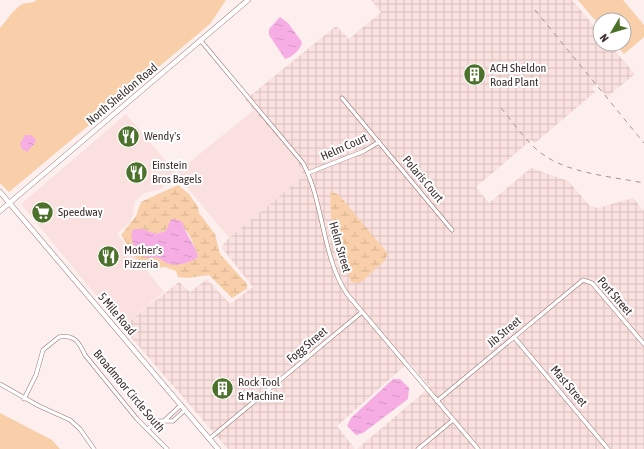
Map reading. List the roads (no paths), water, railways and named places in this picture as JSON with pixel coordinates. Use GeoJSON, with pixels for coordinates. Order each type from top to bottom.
{"type":"FeatureCollection","features":[{"type":"Feature","properties":{"kind":"street","name":"North Sheldon Road"},"geometry":{"type":"LineString","coordinates":[[0,211],[248,0]]}},
{"type":"Feature","properties":{"kind":"street","name":"Helm Street"},"geometry":{"type":"LineString","coordinates":[[201,40],[297,154],[308,174],[338,278],[346,294],[478,449]]}},
{"type":"Feature","properties":{"kind":"street","name":"Helm Court"},"geometry":{"type":"LineString","coordinates":[[308,174],[364,152],[379,142],[342,98]]}},
{"type":"Feature","properties":{"kind":"street","name":"Polaris Court"},"geometry":{"type":"LineString","coordinates":[[379,142],[452,230]]}},
{"type":"Feature","properties":{"kind":"street","name":"5 Mile Road"},"geometry":{"type":"LineString","coordinates":[[0,192],[218,449]]}},
{"type":"Feature","properties":{"kind":"street","name":"Jib Street"},"geometry":{"type":"LineString","coordinates":[[437,401],[580,282],[586,280]]}},
{"type":"Feature","properties":{"kind":"street","name":"Port Street"},"geometry":{"type":"LineString","coordinates":[[586,280],[592,283],[644,344]]}},
{"type":"Feature","properties":{"kind":"street","name":"Fogg Street"},"geometry":{"type":"LineString","coordinates":[[209,439],[362,312]]}},
{"type":"Feature","properties":{"kind":"street","name":"Broadmoor Circle South"},"geometry":{"type":"LineString","coordinates":[[24,399],[36,375],[46,347],[59,337],[73,337],[79,343],[85,355],[147,429],[167,449]]}},
{"type":"Feature","properties":{"kind":"street","name":"Mast Street"},"geometry":{"type":"LineString","coordinates":[[514,337],[608,449]]}},
{"type":"Feature","properties":{"kind":"street"},"geometry":{"type":"LineString","coordinates":[[0,384],[24,399],[72,422],[80,429],[94,449]]}},
{"type":"Feature","properties":{"kind":"street"},"geometry":{"type":"LineString","coordinates":[[165,420],[181,405]]}},
{"type":"Feature","properties":{"kind":"street"},"geometry":{"type":"LineString","coordinates":[[147,429],[156,422],[173,420],[185,410]]}},
{"type":"Feature","properties":{"kind":"street"},"geometry":{"type":"LineString","coordinates":[[418,449],[453,420]]}},
{"type":"Feature","properties":{"kind":"water"},"geometry":{"type":"Polygon","coordinates":[[[280,17],[288,23],[302,42],[296,53],[285,59],[269,35],[269,29],[280,17]]]}},
{"type":"Feature","properties":{"kind":"water"},"geometry":{"type":"Polygon","coordinates":[[[25,135],[31,135],[36,140],[27,152],[22,149],[20,144],[25,135]]]}},
{"type":"Feature","properties":{"kind":"water"},"geometry":{"type":"Polygon","coordinates":[[[171,219],[181,221],[183,223],[198,257],[188,262],[173,265],[158,258],[145,257],[136,250],[132,239],[132,231],[135,229],[143,229],[156,234],[166,231],[171,219]]]}},
{"type":"Feature","properties":{"kind":"water"},"geometry":{"type":"Polygon","coordinates":[[[393,379],[400,379],[409,388],[408,399],[363,433],[356,435],[347,426],[351,418],[393,379]]]}},
{"type":"Feature","properties":{"kind":"railway"},"geometry":{"type":"LineString","coordinates":[[535,10],[644,143]]}},
{"type":"Feature","properties":{"kind":"railway"},"geometry":{"type":"LineString","coordinates":[[501,108],[535,148],[558,163],[586,172],[644,183]]}},
{"type":"Feature","properties":{"kind":"place","name":"ACH Sheldon Road Plant"},"geometry":{"type":"Point","coordinates":[475,75]}},
{"type":"Feature","properties":{"kind":"place","name":"Wendy's"},"geometry":{"type":"Point","coordinates":[128,136]}},
{"type":"Feature","properties":{"kind":"place","name":"Einstein Bros Bagels"},"geometry":{"type":"Point","coordinates":[136,172]}},
{"type":"Feature","properties":{"kind":"place","name":"Speedway"},"geometry":{"type":"Point","coordinates":[43,212]}},
{"type":"Feature","properties":{"kind":"place","name":"Mother's Pizzeria"},"geometry":{"type":"Point","coordinates":[109,257]}},
{"type":"Feature","properties":{"kind":"place","name":"Rock Tool & Machine"},"geometry":{"type":"Point","coordinates":[222,389]}}]}
